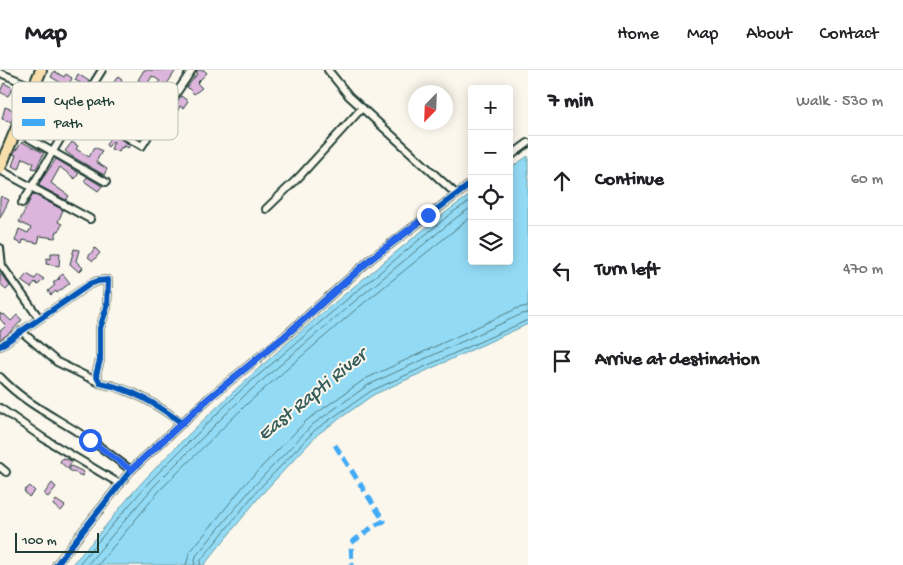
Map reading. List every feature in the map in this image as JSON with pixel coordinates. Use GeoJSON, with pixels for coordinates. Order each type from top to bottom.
{"type":"FeatureCollection","features":[{"type":"Feature","properties":{"kind":"main road"},"geometry":{"type":"LineString","coordinates":[[36,82],[42,70]]}},
{"type":"Feature","properties":{"kind":"main road"},"geometry":{"type":"LineString","coordinates":[[0,169],[12,140]]}},
{"type":"Feature","properties":{"kind":"street"},"geometry":{"type":"LineString","coordinates":[[94,82],[102,70]]}},
{"type":"Feature","properties":{"kind":"street"},"geometry":{"type":"LineString","coordinates":[[178,91],[192,70]]}},
{"type":"Feature","properties":{"kind":"street"},"geometry":{"type":"LineString","coordinates":[[328,70],[348,96],[456,194]]}},
{"type":"Feature","properties":{"kind":"street"},"geometry":{"type":"LineString","coordinates":[[0,73],[22,82]]}},
{"type":"Feature","properties":{"kind":"street"},"geometry":{"type":"LineString","coordinates":[[266,209],[299,177],[362,108]]}},
{"type":"Feature","properties":{"kind":"street"},"geometry":{"type":"LineString","coordinates":[[33,140],[106,182]]}},
{"type":"Feature","properties":{"kind":"street"},"geometry":{"type":"LineString","coordinates":[[22,203],[60,140]]}},
{"type":"Feature","properties":{"kind":"street"},"geometry":{"type":"LineString","coordinates":[[132,140],[142,146],[146,140]]}},
{"type":"Feature","properties":{"kind":"street"},"geometry":{"type":"LineString","coordinates":[[513,154],[528,143]]}},
{"type":"Feature","properties":{"kind":"street"},"geometry":{"type":"LineString","coordinates":[[0,169],[90,219]]}},
{"type":"Feature","properties":{"kind":"street"},"geometry":{"type":"LineString","coordinates":[[56,565],[131,470],[182,422],[285,336],[372,258],[468,186]]}},
{"type":"Feature","properties":{"kind":"street"},"geometry":{"type":"LineString","coordinates":[[0,248],[2,266],[39,318]]}},
{"type":"Feature","properties":{"kind":"street"},"geometry":{"type":"LineString","coordinates":[[0,346],[90,284],[108,280],[107,307],[100,328],[100,360],[96,375],[100,383]]}},
{"type":"Feature","properties":{"kind":"street"},"geometry":{"type":"LineString","coordinates":[[21,331],[57,362],[100,383],[122,388],[152,401],[182,422]]}},
{"type":"Feature","properties":{"kind":"street"},"geometry":{"type":"LineString","coordinates":[[0,377],[12,390],[90,440],[131,470]]}},
{"type":"Feature","properties":{"kind":"street"},"geometry":{"type":"LineString","coordinates":[[0,408],[43,438],[120,484]]}},
{"type":"Feature","properties":{"kind":"street"},"geometry":{"type":"LineString","coordinates":[[0,467],[6,472]]}},
{"type":"Feature","properties":{"kind":"water","name":"East Rapti River"},"geometry":{"type":"Polygon","coordinates":[[[528,156],[528,324],[373,395],[318,434],[260,496],[204,565],[71,565],[148,476],[227,397],[339,299],[458,203],[468,197],[468,265],[513,265],[513,166],[528,156]]]}},
{"type":"Feature","properties":{"kind":"building"},"geometry":{"type":"Polygon","coordinates":[[[144,70],[176,70],[168,82],[159,82],[152,76],[149,82],[138,80],[144,70]]]}},
{"type":"Feature","properties":{"kind":"building"},"geometry":{"type":"Polygon","coordinates":[[[197,70],[204,70],[207,73],[197,83],[202,88],[194,94],[187,87],[197,74],[197,70]]]}},
{"type":"Feature","properties":{"kind":"building"},"geometry":{"type":"Polygon","coordinates":[[[54,71],[64,77],[66,74],[72,78],[70,82],[60,82],[51,77],[54,71]]]}},
{"type":"Feature","properties":{"kind":"building"},"geometry":{"type":"Polygon","coordinates":[[[78,74],[89,81],[79,82],[75,80],[78,74]]]}},
{"type":"Feature","properties":{"kind":"building"},"geometry":{"type":"Polygon","coordinates":[[[118,76],[122,79],[122,82],[114,82],[118,76]]]}},
{"type":"Feature","properties":{"kind":"building"},"geometry":{"type":"Polygon","coordinates":[[[4,83],[12,87],[8,96],[0,92],[4,83]]]}},
{"type":"Feature","properties":{"kind":"building"},"geometry":{"type":"Polygon","coordinates":[[[181,96],[188,101],[183,108],[180,106],[178,110],[178,100],[181,96]]]}},
{"type":"Feature","properties":{"kind":"building"},"geometry":{"type":"Polygon","coordinates":[[[5,107],[12,110],[11,122],[2,119],[5,107]]]}},
{"type":"Feature","properties":{"kind":"building"},"geometry":{"type":"Polygon","coordinates":[[[109,140],[122,140],[130,145],[128,148],[124,145],[119,152],[111,149],[113,141],[108,147],[106,145],[109,140]]]}},
{"type":"Feature","properties":{"kind":"building"},"geometry":{"type":"Polygon","coordinates":[[[22,142],[44,153],[36,169],[32,168],[34,163],[23,158],[19,169],[12,166],[16,155],[13,154],[22,142]]]}},
{"type":"Feature","properties":{"kind":"building"},"geometry":{"type":"Polygon","coordinates":[[[72,142],[78,146],[76,149],[89,157],[95,147],[102,151],[96,162],[107,169],[104,175],[65,151],[72,142]]]}},
{"type":"Feature","properties":{"kind":"building"},"geometry":{"type":"Polygon","coordinates":[[[56,159],[79,173],[75,179],[60,167],[51,183],[69,196],[66,200],[38,185],[56,159]]]}},
{"type":"Feature","properties":{"kind":"building"},"geometry":{"type":"Polygon","coordinates":[[[87,177],[102,186],[98,191],[84,181],[87,177]]]}},
{"type":"Feature","properties":{"kind":"building"},"geometry":{"type":"Polygon","coordinates":[[[33,194],[63,210],[58,222],[62,224],[55,238],[40,236],[38,243],[23,240],[22,244],[15,241],[19,229],[28,233],[31,228],[19,222],[33,194]]]}},
{"type":"Feature","properties":{"kind":"building"},"geometry":{"type":"Polygon","coordinates":[[[1,196],[9,200],[0,218],[0,199],[1,196]]]}},
{"type":"Feature","properties":{"kind":"building"},"geometry":{"type":"Polygon","coordinates":[[[95,248],[100,253],[93,261],[88,257],[95,248]]]}},
{"type":"Feature","properties":{"kind":"building"},"geometry":{"type":"Polygon","coordinates":[[[74,249],[79,250],[76,261],[83,268],[79,272],[70,264],[74,249]]]}},
{"type":"Feature","properties":{"kind":"building"},"geometry":{"type":"Polygon","coordinates":[[[51,253],[60,253],[59,266],[46,264],[47,258],[51,259],[51,253]]]}},
{"type":"Feature","properties":{"kind":"building"},"geometry":{"type":"Polygon","coordinates":[[[0,273],[10,286],[6,290],[0,283],[0,273]]]}},
{"type":"Feature","properties":{"kind":"building"},"geometry":{"type":"Polygon","coordinates":[[[27,274],[35,279],[38,275],[44,279],[38,285],[35,282],[31,288],[21,281],[27,274]]]}},
{"type":"Feature","properties":{"kind":"building"},"geometry":{"type":"Polygon","coordinates":[[[63,274],[70,283],[57,293],[56,291],[51,295],[48,291],[63,274]]]}},
{"type":"Feature","properties":{"kind":"building"},"geometry":{"type":"Polygon","coordinates":[[[0,313],[4,314],[11,321],[17,315],[22,320],[0,340],[0,331],[6,326],[0,319],[0,313]]]}},
{"type":"Feature","properties":{"kind":"building"},"geometry":{"type":"Polygon","coordinates":[[[62,458],[72,461],[68,469],[60,462],[62,458]]]}},
{"type":"Feature","properties":{"kind":"building"},"geometry":{"type":"Polygon","coordinates":[[[71,466],[84,472],[82,476],[69,470],[71,466]]]}},
{"type":"Feature","properties":{"kind":"building"},"geometry":{"type":"Polygon","coordinates":[[[52,483],[56,487],[48,497],[44,494],[52,483]]]}},
{"type":"Feature","properties":{"kind":"building"},"geometry":{"type":"Polygon","coordinates":[[[30,486],[35,491],[29,497],[24,491],[30,486]]]}},
{"type":"Feature","properties":{"kind":"building"},"geometry":{"type":"Polygon","coordinates":[[[56,500],[65,506],[61,511],[53,505],[56,500]]]}},
{"type":"Feature","properties":{"kind":"marked path"},"geometry":{"type":"LineString","coordinates":[[335,445],[384,521],[351,543],[352,565]]}},
{"type":"Feature","properties":{"kind":"cycle path"},"geometry":{"type":"LineString","coordinates":[[56,565],[131,470],[209,398],[285,336],[372,258],[468,186]]}},
{"type":"Feature","properties":{"kind":"cycle path"},"geometry":{"type":"LineString","coordinates":[[0,346],[90,284],[108,280],[107,307],[100,328],[100,360],[96,375],[100,383],[134,393],[182,423]]}},
{"type":"Feature","properties":{"kind":"route"},"geometry":{"type":"LineString","coordinates":[[90,440],[131,470],[209,398],[285,336],[372,258],[428,215]]}}]}
